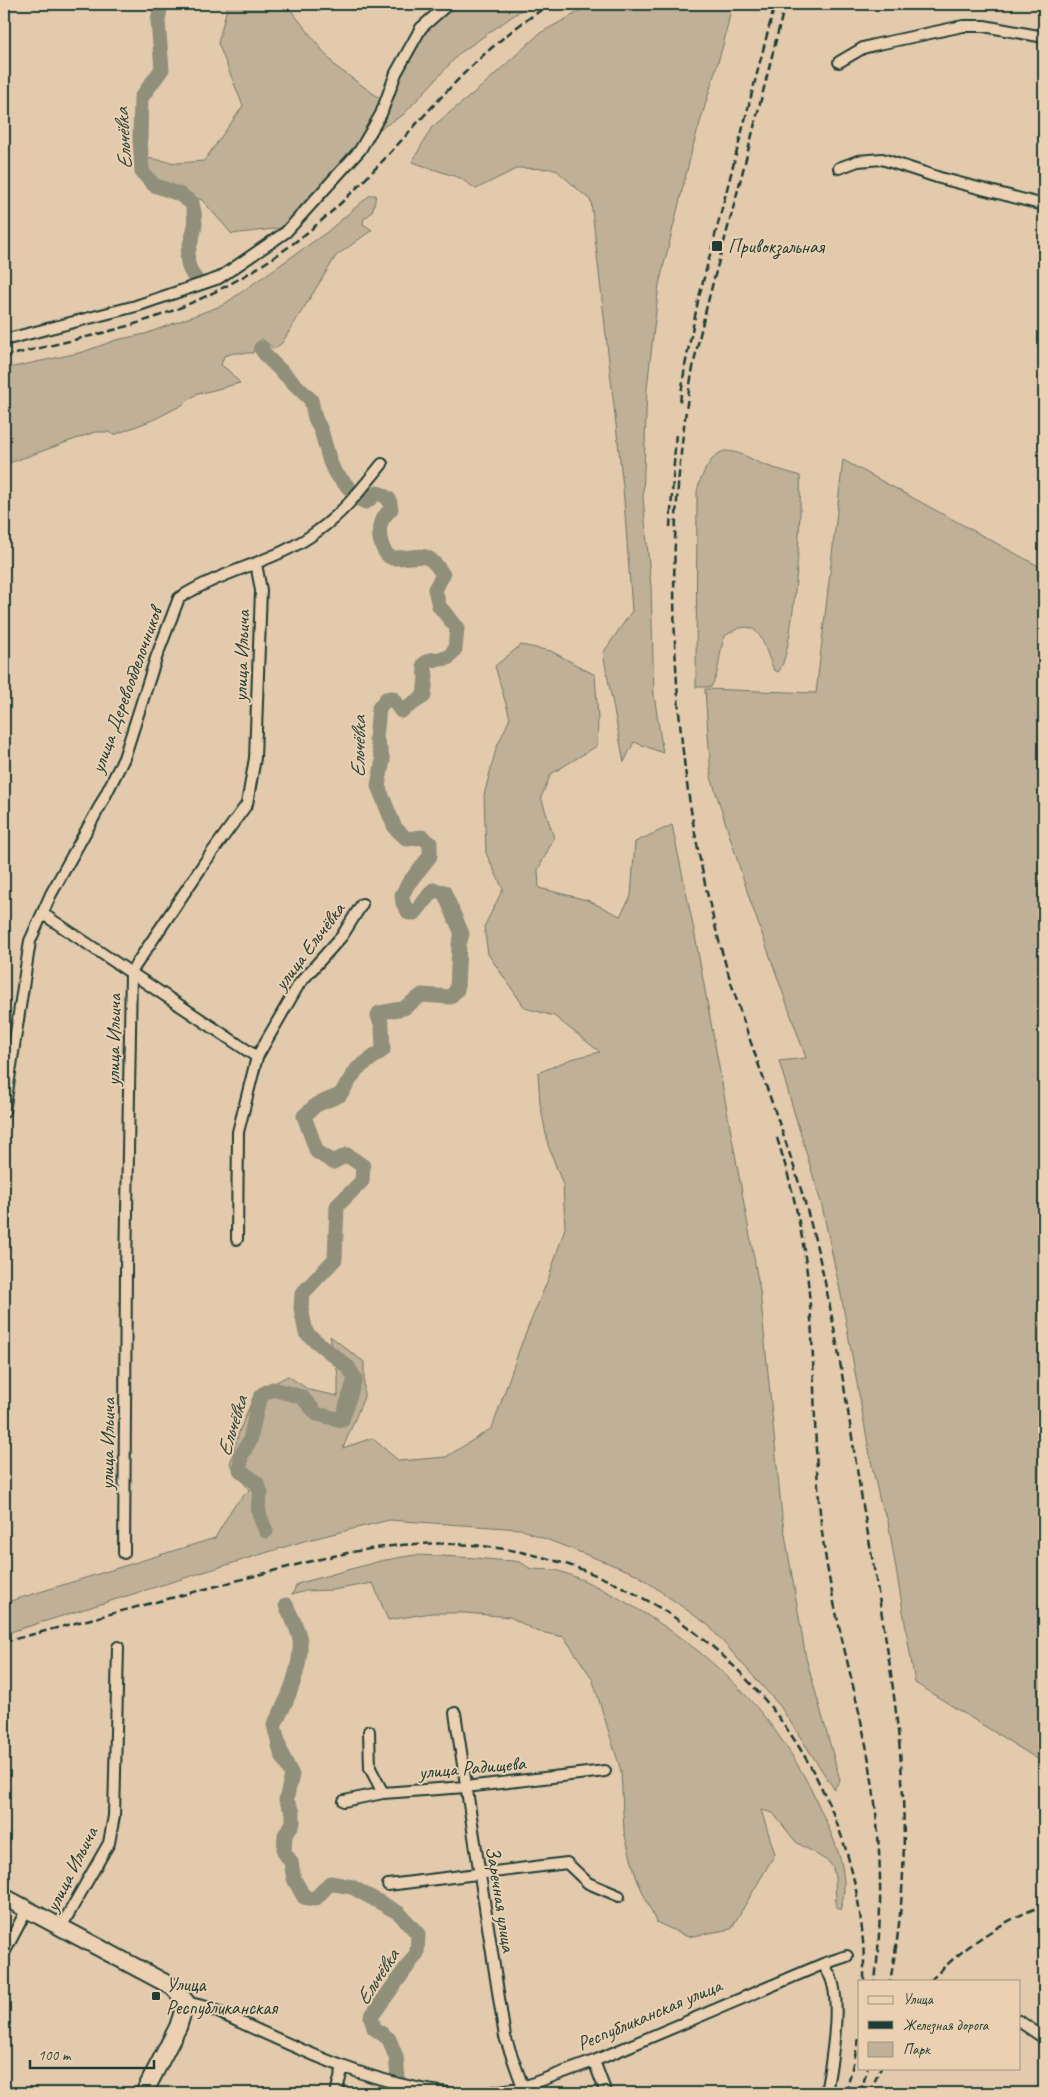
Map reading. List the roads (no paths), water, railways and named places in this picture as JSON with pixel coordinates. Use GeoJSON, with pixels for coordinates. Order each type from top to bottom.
{"type":"FeatureCollection","features":[{"type":"Feature","properties":{"kind":"main road"},"geometry":{"type":"LineString","coordinates":[[4,1897],[173,1988],[186,2002],[178,2028],[144,2093]]}},
{"type":"Feature","properties":{"kind":"street"},"geometry":{"type":"LineString","coordinates":[[4,340],[136,306],[219,278],[286,232],[360,150],[380,114],[396,73],[422,28],[448,4]]}},
{"type":"Feature","properties":{"kind":"street"},"geometry":{"type":"LineString","coordinates":[[840,62],[863,48],[963,26],[984,26],[1044,37]]}},
{"type":"Feature","properties":{"kind":"street"},"geometry":{"type":"LineString","coordinates":[[838,168],[858,161],[882,159],[940,178],[1044,205]]}},
{"type":"Feature","properties":{"kind":"street","name":"улица Деревообделочников"},"geometry":{"type":"LineString","coordinates":[[4,1112],[30,941],[51,894],[100,806],[124,758],[156,658],[179,598],[209,581],[256,564],[294,546],[319,530],[349,503],[382,464]]}},
{"type":"Feature","properties":{"kind":"street","name":"улица Ильича"},"geometry":{"type":"LineString","coordinates":[[124,1553],[123,1505],[131,972],[205,862],[247,804],[255,758],[262,590],[256,564]]}},
{"type":"Feature","properties":{"kind":"street","name":"улица Ельчёвка"},"geometry":{"type":"LineString","coordinates":[[237,1239],[238,1132],[258,1057],[299,984],[342,936],[362,904]]}},
{"type":"Feature","properties":{"kind":"street"},"geometry":{"type":"LineString","coordinates":[[43,914],[258,1057]]}},
{"type":"Feature","properties":{"kind":"street","name":"улица Ильича"},"geometry":{"type":"LineString","coordinates":[[61,1927],[109,1843],[111,1834],[114,1816],[118,1647]]}},
{"type":"Feature","properties":{"kind":"street","name":"Заречная улица"},"geometry":{"type":"LineString","coordinates":[[455,1713],[505,2037],[523,2088]]}},
{"type":"Feature","properties":{"kind":"street"},"geometry":{"type":"LineString","coordinates":[[369,1731],[370,1768],[383,1793]]}},
{"type":"Feature","properties":{"kind":"street","name":"улица Радищева"},"geometry":{"type":"LineString","coordinates":[[344,1801],[383,1793],[465,1787],[605,1771]]}},
{"type":"Feature","properties":{"kind":"street"},"geometry":{"type":"LineString","coordinates":[[388,1885],[567,1862],[588,1883],[619,1896]]}},
{"type":"Feature","properties":{"kind":"street"},"geometry":{"type":"LineString","coordinates":[[4,1953],[27,1909]]}},
{"type":"Feature","properties":{"kind":"street","name":"Республиканская улица"},"geometry":{"type":"LineString","coordinates":[[489,2093],[523,2088],[594,2061],[823,1964],[847,1956]]}},
{"type":"Feature","properties":{"kind":"street"},"geometry":{"type":"LineString","coordinates":[[823,1964],[832,1978],[835,2001],[832,2060],[826,2093]]}},
{"type":"Feature","properties":{"kind":"street"},"geometry":{"type":"LineString","coordinates":[[186,2002],[207,2007],[343,2067],[416,2090],[448,2093]]}},
{"type":"Feature","properties":{"kind":"street"},"geometry":{"type":"LineString","coordinates":[[1020,2022],[1044,2038]]}},
{"type":"Feature","properties":{"kind":"street"},"geometry":{"type":"LineString","coordinates":[[594,2061],[606,2093]]}},
{"type":"Feature","properties":{"kind":"street"},"geometry":{"type":"LineString","coordinates":[[336,2093],[343,2067]]}},
{"type":"Feature","properties":{"kind":"waterway","name":"Ельчёвка"},"geometry":{"type":"LineString","coordinates":[[161,4],[158,21],[162,69],[141,98],[140,138],[142,172],[154,185],[179,194],[192,203],[195,224],[187,257],[190,270],[195,278]]}},
{"type":"Feature","properties":{"kind":"waterway","name":"Ельчёвка"},"geometry":{"type":"LineString","coordinates":[[261,348],[267,357],[311,400],[330,462],[335,473],[352,491]]}},
{"type":"Feature","properties":{"kind":"waterway","name":"Ельчёвка"},"geometry":{"type":"LineString","coordinates":[[266,1531],[259,1512],[258,1503],[261,1493],[257,1483],[240,1470],[241,1456],[250,1440],[258,1403],[263,1394],[273,1389],[302,1397],[317,1414],[342,1420],[355,1379],[349,1368],[306,1333],[301,1308],[302,1294],[335,1259],[337,1206],[362,1181],[363,1166],[347,1155],[333,1162],[317,1152],[304,1116],[316,1105],[340,1095],[357,1069],[383,1050],[382,1026],[378,1016],[379,1013],[404,1008],[422,995],[450,997],[457,990],[459,944],[462,934],[444,892],[433,890],[415,913],[409,913],[403,903],[402,895],[408,884],[430,856],[430,843],[422,837],[407,839],[395,828],[378,786],[383,760],[376,738],[379,708],[386,699],[392,698],[401,711],[424,696],[426,676],[424,664],[430,660],[448,658],[455,649],[457,628],[439,606],[435,589],[443,575],[437,566],[422,556],[392,558],[385,552],[380,537],[380,526],[383,518],[391,509],[389,499],[377,493],[366,502],[361,500]]}},
{"type":"Feature","properties":{"kind":"waterway","name":"Ельчёвка"},"geometry":{"type":"LineString","coordinates":[[286,1605],[298,1632],[300,1651],[293,1684],[274,1725],[281,1753],[292,1775],[286,1800],[293,1812],[293,1823],[285,1835],[284,1852],[291,1862],[294,1879],[304,1897],[315,1899],[330,1883],[352,1887],[399,1913],[418,1934],[417,1953],[371,2017],[374,2028],[389,2039],[396,2057],[398,2093]]}},
{"type":"Feature","properties":{"kind":"railway"},"geometry":{"type":"LineString","coordinates":[[4,357],[96,335],[177,309],[229,285],[277,255],[343,201],[441,97],[492,47],[551,4]]}},
{"type":"Feature","properties":{"kind":"railway"},"geometry":{"type":"LineString","coordinates":[[680,402],[698,301],[775,4]]}},
{"type":"Feature","properties":{"kind":"railway"},"geometry":{"type":"LineString","coordinates":[[785,4],[706,308],[688,397],[677,494],[674,594],[675,645],[682,743],[688,791],[704,881],[727,969],[798,1180],[816,1244],[838,1348],[891,1672],[903,1795],[904,1856],[900,1918],[890,1980]]}},
{"type":"Feature","properties":{"kind":"railway"},"geometry":{"type":"LineString","coordinates":[[670,527],[676,432]]}},
{"type":"Feature","properties":{"kind":"railway"},"geometry":{"type":"LineString","coordinates":[[777,1138],[788,1176],[805,1254],[813,1353],[819,1502],[826,1560],[872,1779],[880,1865],[880,1923],[875,1980]]}},
{"type":"Feature","properties":{"kind":"railway"},"geometry":{"type":"LineString","coordinates":[[4,1642],[305,1563],[349,1553],[394,1546],[416,1544],[506,1549],[590,1573],[667,1612],[734,1666],[789,1732],[831,1808],[856,1891],[864,1980]]}},
{"type":"Feature","properties":{"kind":"railway"},"geometry":{"type":"LineString","coordinates":[[931,1980],[969,1946],[1012,1919],[1044,1905]]}},
{"type":"Feature","properties":{"kind":"railway"},"geometry":{"type":"LineString","coordinates":[[846,2093],[858,2043]]}},
{"type":"Feature","properties":{"kind":"railway"},"geometry":{"type":"LineString","coordinates":[[860,2093],[867,2070]]}},
{"type":"Feature","properties":{"kind":"railway"},"geometry":{"type":"LineString","coordinates":[[869,2093],[880,2070]]}},
{"type":"Feature","properties":{"kind":"place","name":"Привокзальная"},"geometry":{"type":"Point","coordinates":[717,246]}},
{"type":"Feature","properties":{"kind":"place","name":"Улица Республиканская"},"geometry":{"type":"Point","coordinates":[156,1996]}}]}
